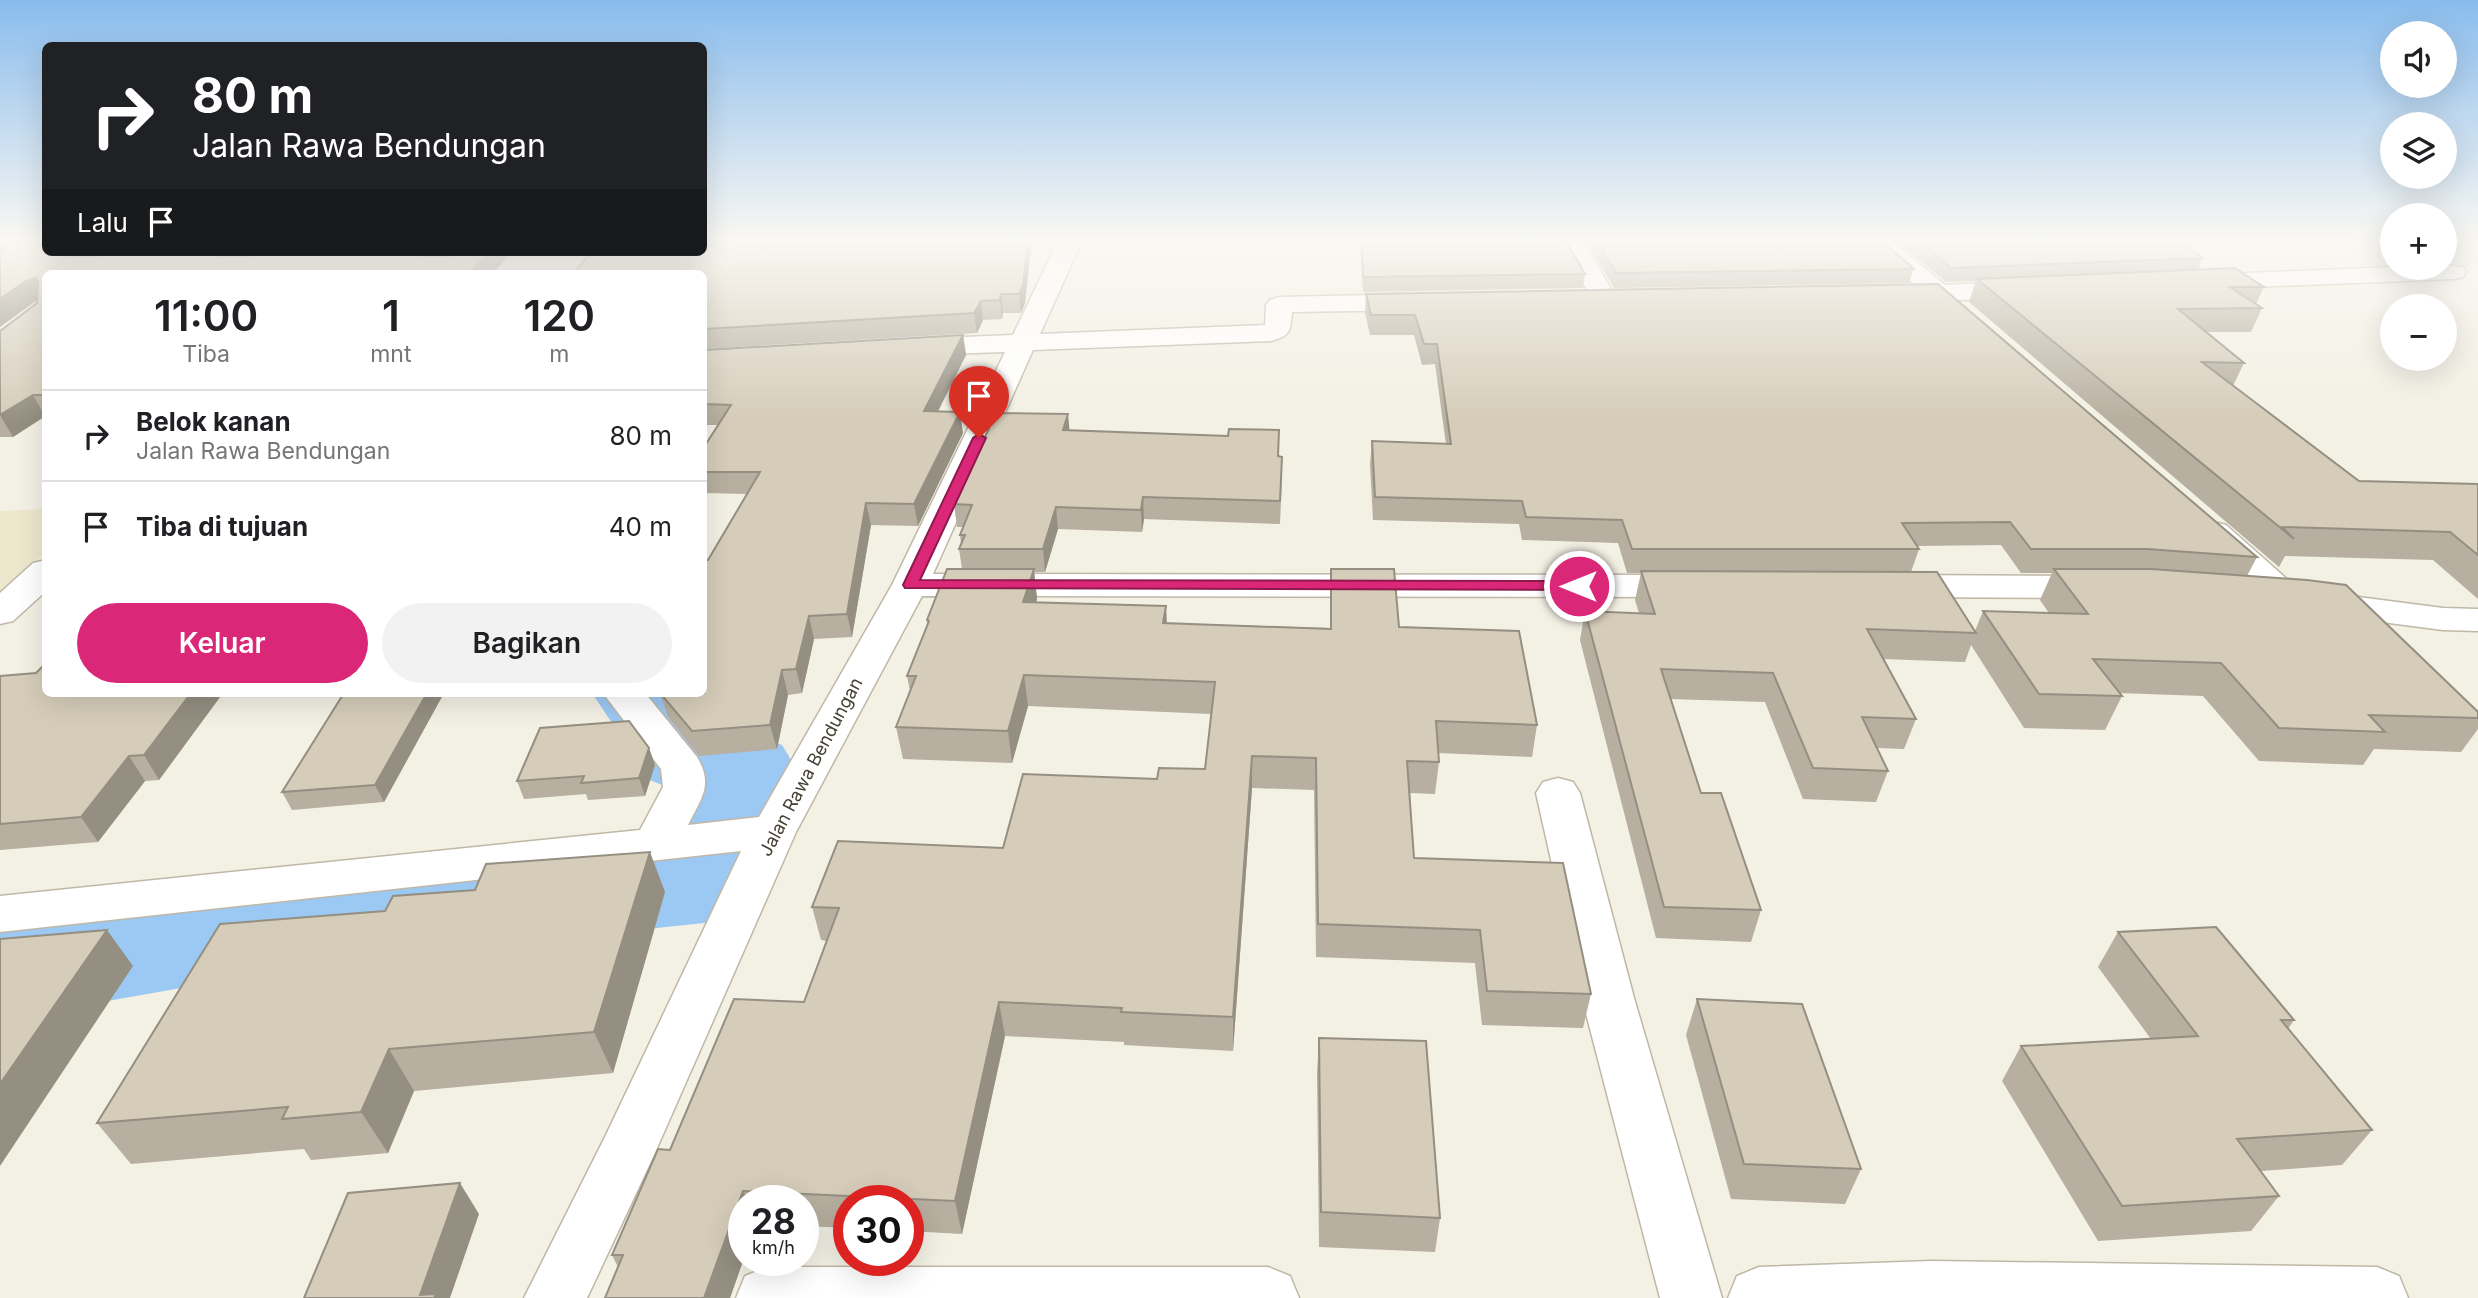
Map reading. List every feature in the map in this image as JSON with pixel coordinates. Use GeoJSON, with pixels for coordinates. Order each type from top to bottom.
{"type":"FeatureCollection","features":[{"type":"Feature","properties":{"kind":"street","name":"Jalan Rawa Bendungan"},"geometry":{"type":"LineString","coordinates":[[555,1298],[625,1155],[752,835],[910,585],[1044,300]]}},
{"type":"Feature","properties":{"kind":"street"},"geometry":{"type":"LineString","coordinates":[[1947,300],[1965,315]]}},
{"type":"Feature","properties":{"kind":"street"},"geometry":{"type":"LineString","coordinates":[[890,348],[1271,333],[1278,330],[1280,304],[1442,302]]}},
{"type":"Feature","properties":{"kind":"street"},"geometry":{"type":"LineString","coordinates":[[2195,516],[2289,598]]}},
{"type":"Feature","properties":{"kind":"street"},"geometry":{"type":"LineString","coordinates":[[0,613],[42,574]]}},
{"type":"Feature","properties":{"kind":"street"},"geometry":{"type":"LineString","coordinates":[[910,585],[1718,586]]}},
{"type":"Feature","properties":{"kind":"street"},"geometry":{"type":"LineString","coordinates":[[1858,586],[2136,587]]}},
{"type":"Feature","properties":{"kind":"street"},"geometry":{"type":"LineString","coordinates":[[2233,593],[2417,616],[2478,620]]}},
{"type":"Feature","properties":{"kind":"street"},"geometry":{"type":"LineString","coordinates":[[626,697],[682,767],[685,787],[657,843]]}},
{"type":"Feature","properties":{"kind":"street"},"geometry":{"type":"LineString","coordinates":[[1558,793],[1608,998],[1691,1298]]}},
{"type":"Feature","properties":{"kind":"street"},"geometry":{"type":"LineString","coordinates":[[0,914],[752,835]]}},
{"type":"Feature","properties":{"kind":"street"},"geometry":{"type":"LineString","coordinates":[[1759,1298],[1933,1295],[2376,1298]]}},
{"type":"Feature","properties":{"kind":"street"},"geometry":{"type":"LineString","coordinates":[[767,1298],[1268,1298]]}},
{"type":"Feature","properties":{"kind":"shaded area"},"geometry":{"type":"Polygon","coordinates":[[[42,509],[42,555],[0,596],[0,511],[42,509]]]}},
{"type":"Feature","properties":{"kind":"building"},"geometry":{"type":"Polygon","coordinates":[[[37,300],[42,300],[42,395],[33,395],[0,415],[0,331],[37,303],[37,300]]]}},
{"type":"Feature","properties":{"kind":"building"},"geometry":{"type":"Polygon","coordinates":[[[707,300],[1000,300],[981,301],[974,313],[707,329],[707,300]]]}},
{"type":"Feature","properties":{"kind":"building"},"geometry":{"type":"Polygon","coordinates":[[[1367,300],[1956,300],[2257,557],[2147,549],[2031,549],[2010,522],[1902,523],[1919,549],[1632,549],[1622,520],[1526,517],[1522,501],[1375,497],[1372,441],[1451,444],[1437,344],[1424,344],[1415,315],[1371,315],[1367,300]]]}},
{"type":"Feature","properties":{"kind":"building"},"geometry":{"type":"Polygon","coordinates":[[[2002,300],[2249,300],[2262,308],[2178,309],[2244,363],[2202,362],[2359,481],[2478,484],[2478,555],[2450,532],[2282,527],[2294,539],[2002,300]]]}},
{"type":"Feature","properties":{"kind":"building"},"geometry":{"type":"Polygon","coordinates":[[[963,335],[924,411],[960,412],[914,504],[866,503],[847,614],[809,616],[796,669],[782,670],[770,725],[692,731],[663,697],[707,697],[707,560],[760,472],[707,472],[707,442],[731,405],[707,404],[707,350],[963,335]]]}},
{"type":"Feature","properties":{"kind":"building"},"geometry":{"type":"Polygon","coordinates":[[[996,413],[1068,414],[1063,430],[1228,436],[1229,429],[1279,430],[1278,456],[1282,457],[1280,501],[1143,497],[1141,510],[1056,507],[1043,549],[959,549],[965,535],[960,535],[972,505],[954,504],[996,413]]]}},
{"type":"Feature","properties":{"kind":"building"},"geometry":{"type":"Polygon","coordinates":[[[947,569],[1034,569],[1023,602],[1166,606],[1163,623],[1331,629],[1331,569],[1394,569],[1399,627],[1519,631],[1537,725],[1436,721],[1439,762],[1407,761],[1414,858],[1563,863],[1591,994],[1487,991],[1480,930],[1318,924],[1316,758],[1252,756],[1233,1017],[1121,1012],[1122,1008],[999,1002],[955,1201],[924,1200],[924,1185],[833,1185],[833,1195],[819,1195],[819,1185],[728,1185],[728,1232],[704,1298],[605,1298],[623,1255],[612,1255],[658,1149],[670,1150],[734,999],[804,1002],[839,908],[812,907],[838,841],[1003,848],[1023,774],[1157,779],[1159,768],[1205,769],[1215,682],[1024,675],[1008,731],[896,727],[916,676],[907,676],[929,621],[927,620],[947,569]]]}},
{"type":"Feature","properties":{"kind":"building"},"geometry":{"type":"Polygon","coordinates":[[[2054,569],[2151,569],[2346,585],[2478,712],[2478,718],[2369,715],[2385,732],[2279,728],[2221,663],[2093,659],[2122,696],[2039,694],[1983,611],[2088,614],[2054,569]]]}},
{"type":"Feature","properties":{"kind":"building"},"geometry":{"type":"Polygon","coordinates":[[[1641,571],[1937,572],[1976,633],[1867,629],[1916,719],[1862,717],[1888,771],[1813,768],[1773,673],[1661,669],[1701,793],[1721,793],[1761,910],[1664,907],[1585,611],[1655,614],[1641,571]]]}},
{"type":"Feature","properties":{"kind":"building"},"geometry":{"type":"Polygon","coordinates":[[[42,667],[42,697],[188,697],[144,755],[129,756],[81,817],[0,824],[0,676],[36,673],[42,667]]]}},
{"type":"Feature","properties":{"kind":"building"},"geometry":{"type":"Polygon","coordinates":[[[341,697],[425,697],[375,785],[282,792],[341,697]]]}},
{"type":"Feature","properties":{"kind":"building"},"geometry":{"type":"Polygon","coordinates":[[[629,721],[649,748],[639,778],[581,783],[584,776],[517,781],[540,728],[629,721]]]}},
{"type":"Feature","properties":{"kind":"building"},"geometry":{"type":"Polygon","coordinates":[[[650,852],[594,1032],[389,1049],[361,1112],[282,1119],[288,1107],[97,1123],[220,924],[385,911],[393,896],[475,890],[486,864],[650,852]]]}},
{"type":"Feature","properties":{"kind":"building"},"geometry":{"type":"Polygon","coordinates":[[[2216,927],[2294,1020],[2281,1020],[2372,1130],[2237,1139],[2279,1196],[2122,1206],[2021,1046],[2198,1036],[2118,932],[2216,927]]]}},
{"type":"Feature","properties":{"kind":"building"},"geometry":{"type":"Polygon","coordinates":[[[107,930],[0,1084],[0,939],[107,930]]]}},
{"type":"Feature","properties":{"kind":"building"},"geometry":{"type":"Polygon","coordinates":[[[1697,999],[1802,1004],[1861,1169],[1744,1164],[1697,999]]]}},
{"type":"Feature","properties":{"kind":"building"},"geometry":{"type":"Polygon","coordinates":[[[1319,1038],[1426,1041],[1440,1218],[1321,1212],[1319,1038]]]}},
{"type":"Feature","properties":{"kind":"building"},"geometry":{"type":"Polygon","coordinates":[[[460,1183],[420,1295],[436,1294],[434,1298],[304,1298],[348,1193],[460,1183]]]}},
{"type":"Feature","properties":{"kind":"waterway"},"geometry":{"type":"LineString","coordinates":[[0,966],[329,912],[704,876],[740,773],[691,753],[650,697]]}},
{"type":"Feature","properties":{"kind":"route"},"geometry":{"type":"LineString","coordinates":[[979,438],[910,585],[1579,586]]}}]}
